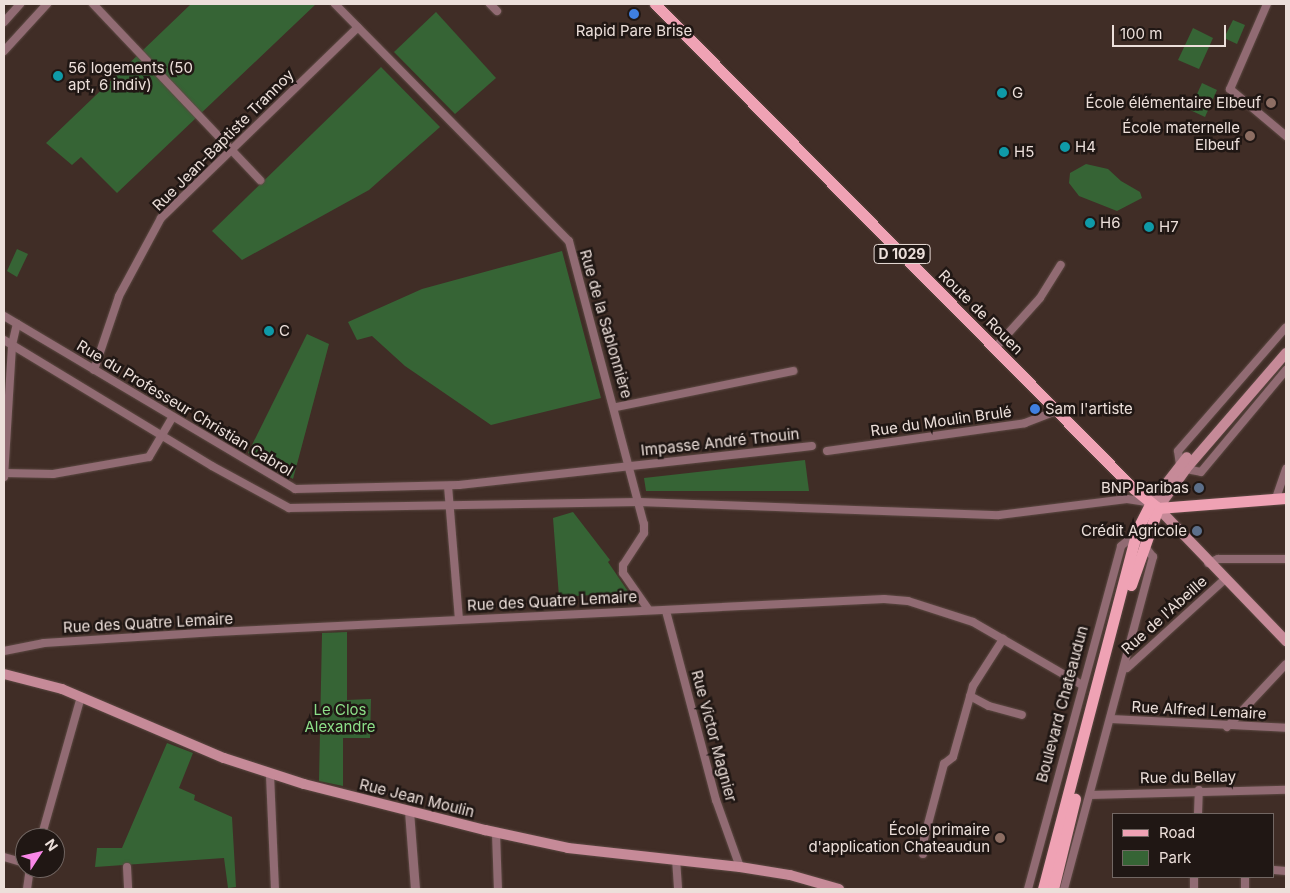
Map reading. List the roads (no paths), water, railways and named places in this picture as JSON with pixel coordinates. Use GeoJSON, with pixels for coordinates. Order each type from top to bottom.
{"type":"FeatureCollection","features":[{"type":"Feature","properties":{"kind":"main road","name":"Route de Rouen"},"geometry":{"type":"LineString","coordinates":[[655,4],[1286,641]]}},
{"type":"Feature","properties":{"kind":"main road"},"geometry":{"type":"LineString","coordinates":[[1154,506],[1183,467],[1286,343]]}},
{"type":"Feature","properties":{"kind":"main road"},"geometry":{"type":"LineString","coordinates":[[1183,467],[1286,353]]}},
{"type":"Feature","properties":{"kind":"main road"},"geometry":{"type":"LineString","coordinates":[[1154,506],[1281,498]]}},
{"type":"Feature","properties":{"kind":"main road","name":"Boulevard Chateaudun"},"geometry":{"type":"LineString","coordinates":[[1043,889],[1139,539],[1154,506]]}},
{"type":"Feature","properties":{"kind":"main road","name":"Boulevard Chateaudun"},"geometry":{"type":"LineString","coordinates":[[1053,889],[1139,539]]}},
{"type":"Feature","properties":{"kind":"main road","name":"Rue Jean Moulin"},"geometry":{"type":"LineString","coordinates":[[4,674],[81,697],[270,775],[496,833],[568,848],[740,867],[790,875],[839,889]]}},
{"type":"Feature","properties":{"kind":"street"},"geometry":{"type":"LineString","coordinates":[[4,22],[20,4]]}},
{"type":"Feature","properties":{"kind":"street"},"geometry":{"type":"LineString","coordinates":[[4,51],[47,4]]}},
{"type":"Feature","properties":{"kind":"street"},"geometry":{"type":"LineString","coordinates":[[94,4],[260,180]]}},
{"type":"Feature","properties":{"kind":"street","name":"Rue de la Sablonnière"},"geometry":{"type":"LineString","coordinates":[[335,4],[569,241],[616,407],[639,502],[644,533],[623,565],[623,573],[648,609]]}},
{"type":"Feature","properties":{"kind":"street"},"geometry":{"type":"LineString","coordinates":[[490,4],[497,11]]}},
{"type":"Feature","properties":{"kind":"street"},"geometry":{"type":"LineString","coordinates":[[1267,4],[1230,89],[1286,136]]}},
{"type":"Feature","properties":{"kind":"street","name":"Rue Jean-Baptiste Trannoy"},"geometry":{"type":"LineString","coordinates":[[94,370],[119,296],[161,218],[358,27]]}},
{"type":"Feature","properties":{"kind":"street"},"geometry":{"type":"LineString","coordinates":[[995,348],[1040,298],[1061,265]]}},
{"type":"Feature","properties":{"kind":"street","name":"Rue du Professeur Christian Cabrol"},"geometry":{"type":"LineString","coordinates":[[4,316],[172,418],[295,489],[448,486],[631,465]]}},
{"type":"Feature","properties":{"kind":"street"},"geometry":{"type":"LineString","coordinates":[[17,324],[12,345],[4,475],[53,474],[149,457],[172,418]]}},
{"type":"Feature","properties":{"kind":"street"},"geometry":{"type":"LineString","coordinates":[[1286,327],[1178,451],[1183,467],[1201,472],[1286,370]]}},
{"type":"Feature","properties":{"kind":"street"},"geometry":{"type":"LineString","coordinates":[[4,340],[278,505],[289,508],[450,508],[639,502],[999,515],[1127,499],[1154,506]]}},
{"type":"Feature","properties":{"kind":"street"},"geometry":{"type":"LineString","coordinates":[[616,407],[793,371]]}},
{"type":"Feature","properties":{"kind":"street","name":"Rue du Moulin Brulé"},"geometry":{"type":"LineString","coordinates":[[827,451],[1025,423],[1058,411]]}},
{"type":"Feature","properties":{"kind":"street","name":"Impasse André Thouin"},"geometry":{"type":"LineString","coordinates":[[631,465],[812,446]]}},
{"type":"Feature","properties":{"kind":"street"},"geometry":{"type":"LineString","coordinates":[[1281,498],[1286,469]]}},
{"type":"Feature","properties":{"kind":"street"},"geometry":{"type":"LineString","coordinates":[[448,486],[459,620]]}},
{"type":"Feature","properties":{"kind":"street"},"geometry":{"type":"LineString","coordinates":[[1064,889],[1124,672],[1153,557],[1139,539]]}},
{"type":"Feature","properties":{"kind":"street","name":"Boulevard Chateaudun"},"geometry":{"type":"LineString","coordinates":[[1028,889],[1121,546],[1139,539]]}},
{"type":"Feature","properties":{"kind":"street"},"geometry":{"type":"LineString","coordinates":[[1208,563],[1218,560],[1286,559]]}},
{"type":"Feature","properties":{"kind":"street","name":"Rue de l'Abeille"},"geometry":{"type":"LineString","coordinates":[[1124,672],[1132,660],[1224,579]]}},
{"type":"Feature","properties":{"kind":"street","name":"Rue des Quatre Lemaire"},"geometry":{"type":"LineString","coordinates":[[4,651],[44,643],[648,609],[666,611],[674,608],[884,599],[941,610],[973,622],[1082,686]]}},
{"type":"Feature","properties":{"kind":"street","name":"Rue Victor Magnier"},"geometry":{"type":"LineString","coordinates":[[666,611],[716,800],[740,867]]}},
{"type":"Feature","properties":{"kind":"street"},"geometry":{"type":"LineString","coordinates":[[924,854],[924,839],[944,764],[953,756],[970,696],[1003,639]]}},
{"type":"Feature","properties":{"kind":"street"},"geometry":{"type":"LineString","coordinates":[[1226,727],[1286,664]]}},
{"type":"Feature","properties":{"kind":"street"},"geometry":{"type":"LineString","coordinates":[[970,696],[989,706],[1022,715]]}},
{"type":"Feature","properties":{"kind":"street"},"geometry":{"type":"LineString","coordinates":[[43,828],[81,697]]}},
{"type":"Feature","properties":{"kind":"street","name":"Rue Alfred Lemaire"},"geometry":{"type":"LineString","coordinates":[[1111,719],[1226,727],[1286,728]]}},
{"type":"Feature","properties":{"kind":"street"},"geometry":{"type":"LineString","coordinates":[[270,775],[275,889]]}},
{"type":"Feature","properties":{"kind":"street"},"geometry":{"type":"LineString","coordinates":[[1198,813],[1199,790]]}},
{"type":"Feature","properties":{"kind":"street","name":"Rue du Bellay"},"geometry":{"type":"LineString","coordinates":[[1090,795],[1199,790],[1286,790]]}},
{"type":"Feature","properties":{"kind":"street"},"geometry":{"type":"LineString","coordinates":[[409,810],[415,889]]}},
{"type":"Feature","properties":{"kind":"street"},"geometry":{"type":"LineString","coordinates":[[496,833],[498,889]]}},
{"type":"Feature","properties":{"kind":"street"},"geometry":{"type":"LineString","coordinates":[[676,859],[678,889]]}},
{"type":"Feature","properties":{"kind":"street"},"geometry":{"type":"LineString","coordinates":[[126,867],[128,889]]}},
{"type":"Feature","properties":{"kind":"place","name":"Rapid Pare Brise"},"geometry":{"type":"Point","coordinates":[634,14]}},
{"type":"Feature","properties":{"kind":"place","name":"56 logements (50 apt, 6 indiv)"},"geometry":{"type":"Point","coordinates":[58,76]}},
{"type":"Feature","properties":{"kind":"place","name":"G"},"geometry":{"type":"Point","coordinates":[1002,93]}},
{"type":"Feature","properties":{"kind":"place","name":"École élémentaire Elbeuf"},"geometry":{"type":"Point","coordinates":[1271,103]}},
{"type":"Feature","properties":{"kind":"place","name":"École maternelle Elbeuf"},"geometry":{"type":"Point","coordinates":[1250,136]}},
{"type":"Feature","properties":{"kind":"place","name":"H4"},"geometry":{"type":"Point","coordinates":[1065,147]}},
{"type":"Feature","properties":{"kind":"place","name":"H5"},"geometry":{"type":"Point","coordinates":[1004,152]}},
{"type":"Feature","properties":{"kind":"place","name":"H6"},"geometry":{"type":"Point","coordinates":[1090,223]}},
{"type":"Feature","properties":{"kind":"place","name":"H7"},"geometry":{"type":"Point","coordinates":[1149,227]}},
{"type":"Feature","properties":{"kind":"place","name":"C"},"geometry":{"type":"Point","coordinates":[269,331]}},
{"type":"Feature","properties":{"kind":"place","name":"Sam l'artiste"},"geometry":{"type":"Point","coordinates":[1035,409]}},
{"type":"Feature","properties":{"kind":"place","name":"BNP Paribas"},"geometry":{"type":"Point","coordinates":[1199,488]}},
{"type":"Feature","properties":{"kind":"place","name":"Crédit Agricole"},"geometry":{"type":"Point","coordinates":[1197,531]}},
{"type":"Feature","properties":{"kind":"place","name":"École primaire d'application Chateaudun"},"geometry":{"type":"Point","coordinates":[1000,838]}},
{"type":"Feature","properties":{"kind":"park label","name":"Le Clos Alexandre"},"geometry":{"type":"Point","coordinates":[340,718]}}]}
